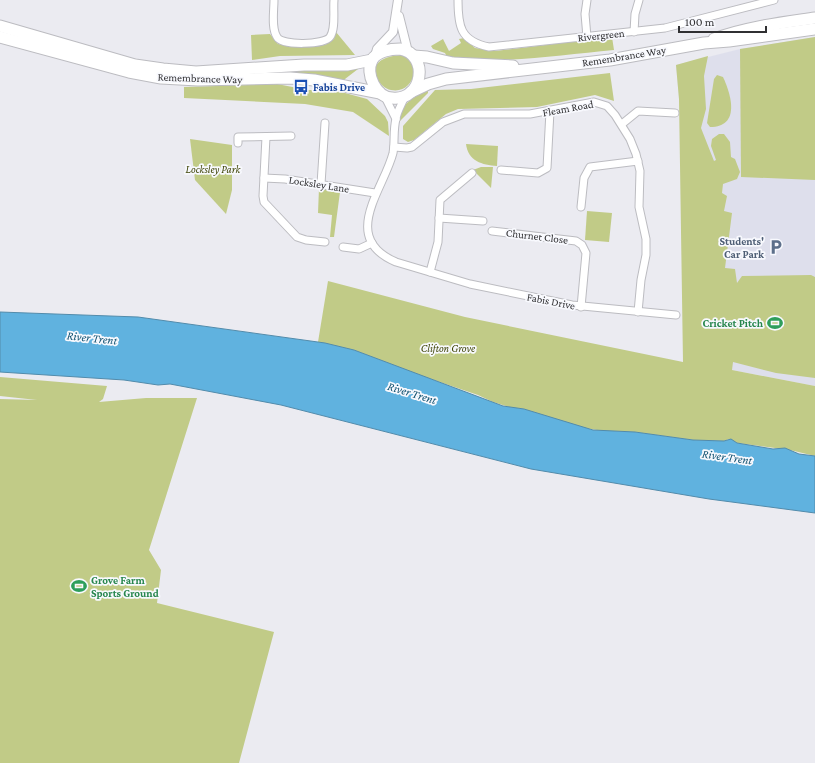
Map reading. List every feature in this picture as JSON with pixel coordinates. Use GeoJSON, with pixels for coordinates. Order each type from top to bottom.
{"type":"FeatureCollection","features":[{"type":"Feature","properties":{"kind":"highway","name":"Remembrance Way"},"geometry":{"type":"LineString","coordinates":[[704,43],[734,32],[815,18]]}},
{"type":"Feature","properties":{"kind":"highway","name":"Remembrance Way"},"geometry":{"type":"LineString","coordinates":[[0,26],[135,65],[196,72],[304,65],[347,65],[373,58]]}},
{"type":"Feature","properties":{"kind":"highway","name":"Remembrance Way"},"geometry":{"type":"LineString","coordinates":[[408,94],[428,84],[446,79],[610,60],[704,43],[729,42],[815,29]]}},
{"type":"Feature","properties":{"kind":"highway","name":"Remembrance Way"},"geometry":{"type":"LineString","coordinates":[[0,37],[129,72],[160,78],[198,80],[290,78],[314,80],[383,95]]}},
{"type":"Feature","properties":{"kind":"highway"},"geometry":{"type":"LineString","coordinates":[[393,49],[411,54],[420,68],[420,76],[416,88],[408,94],[392,98],[383,95],[372,78],[373,58],[393,49]]}},
{"type":"Feature","properties":{"kind":"highway","name":"Remembrance Way"},"geometry":{"type":"LineString","coordinates":[[411,54],[453,63],[544,67]]}},
{"type":"Feature","properties":{"kind":"street"},"geometry":{"type":"LineString","coordinates":[[274,0],[274,31],[277,37],[282,41],[300,43],[323,42],[330,37],[334,0]]}},
{"type":"Feature","properties":{"kind":"street"},"geometry":{"type":"LineString","coordinates":[[373,58],[377,49],[393,32],[398,9],[398,0]]}},
{"type":"Feature","properties":{"kind":"street","name":"Rivergreen"},"geometry":{"type":"LineString","coordinates":[[458,0],[458,18],[461,29],[469,38],[482,46],[489,47],[677,26],[774,0]]}},
{"type":"Feature","properties":{"kind":"street"},"geometry":{"type":"LineString","coordinates":[[587,0],[585,14],[587,37]]}},
{"type":"Feature","properties":{"kind":"street"},"geometry":{"type":"LineString","coordinates":[[634,32],[635,14],[640,0]]}},
{"type":"Feature","properties":{"kind":"street"},"geometry":{"type":"LineString","coordinates":[[398,9],[411,54]]}},
{"type":"Feature","properties":{"kind":"street"},"geometry":{"type":"LineString","coordinates":[[347,246],[359,249],[372,243],[368,226],[370,211],[375,193],[394,147],[396,119],[408,94]]}},
{"type":"Feature","properties":{"kind":"street"},"geometry":{"type":"LineString","coordinates":[[383,95],[396,119]]}},
{"type":"Feature","properties":{"kind":"street","name":"Fleam Road"},"geometry":{"type":"LineString","coordinates":[[394,147],[412,147],[443,122],[464,114],[530,114],[589,102],[599,103],[611,109],[622,124],[632,143],[638,161],[640,180],[639,207],[646,247],[638,312]]}},
{"type":"Feature","properties":{"kind":"street"},"geometry":{"type":"LineString","coordinates":[[622,124],[638,112],[671,110]]}},
{"type":"Feature","properties":{"kind":"street"},"geometry":{"type":"LineString","coordinates":[[505,172],[538,173],[547,168],[550,111]]}},
{"type":"Feature","properties":{"kind":"street"},"geometry":{"type":"LineString","coordinates":[[321,184],[327,128]]}},
{"type":"Feature","properties":{"kind":"street"},"geometry":{"type":"LineString","coordinates":[[238,143],[238,137],[266,137],[282,140],[291,136]]}},
{"type":"Feature","properties":{"kind":"street"},"geometry":{"type":"LineString","coordinates":[[266,137],[263,199],[266,205],[297,237],[302,240],[319,244]]}},
{"type":"Feature","properties":{"kind":"street"},"geometry":{"type":"LineString","coordinates":[[580,203],[584,173],[590,167],[638,161]]}},
{"type":"Feature","properties":{"kind":"street"},"geometry":{"type":"LineString","coordinates":[[430,272],[437,248],[442,198],[466,183],[472,173]]}},
{"type":"Feature","properties":{"kind":"street","name":"Locksley Lane"},"geometry":{"type":"LineString","coordinates":[[264,178],[321,184],[375,193]]}},
{"type":"Feature","properties":{"kind":"street"},"geometry":{"type":"LineString","coordinates":[[439,218],[475,224],[483,221]]}},
{"type":"Feature","properties":{"kind":"street","name":"Churnet Close"},"geometry":{"type":"LineString","coordinates":[[497,233],[576,242],[582,245],[586,253],[582,307]]}},
{"type":"Feature","properties":{"kind":"street","name":"Fabis Drive"},"geometry":{"type":"LineString","coordinates":[[372,243],[379,252],[390,259],[470,284],[582,307],[638,312],[671,317]]}},
{"type":"Feature","properties":{"kind":"shaded area"},"geometry":{"type":"Polygon","coordinates":[[[815,37],[815,386],[732,370],[679,99],[676,65],[740,49],[815,37]]]}},
{"type":"Feature","properties":{"kind":"green space"},"geometry":{"type":"Polygon","coordinates":[[[336,32],[355,55],[280,56],[252,60],[251,35],[270,34],[278,44],[285,45],[325,45],[334,39],[336,32]]]}},
{"type":"Feature","properties":{"kind":"green space"},"geometry":{"type":"Polygon","coordinates":[[[612,37],[614,50],[510,60],[447,57],[445,53],[433,49],[431,46],[443,39],[449,51],[461,43],[459,39],[464,38],[475,48],[495,51],[612,37]]]}},
{"type":"Feature","properties":{"kind":"green space"},"geometry":{"type":"Polygon","coordinates":[[[815,37],[815,180],[741,177],[740,49],[815,37]]]}},
{"type":"Feature","properties":{"kind":"green space"},"geometry":{"type":"Polygon","coordinates":[[[400,55],[412,62],[414,76],[406,87],[399,90],[387,89],[377,79],[375,70],[376,66],[381,60],[400,55]]]}},
{"type":"Feature","properties":{"kind":"green space","name":"Clifton Grove"},"geometry":{"type":"Polygon","coordinates":[[[708,56],[704,76],[706,109],[701,128],[714,161],[716,160],[711,146],[712,139],[719,134],[724,134],[730,142],[731,157],[735,159],[740,172],[737,179],[723,184],[722,193],[727,196],[724,211],[732,213],[725,268],[735,269],[737,283],[742,276],[811,275],[815,277],[815,378],[776,373],[733,362],[732,370],[815,386],[815,456],[790,450],[737,443],[729,439],[724,441],[693,440],[635,432],[603,431],[579,427],[524,409],[512,408],[493,402],[478,395],[422,376],[354,350],[318,342],[328,281],[465,317],[683,362],[679,99],[676,65],[708,56]]]}},
{"type":"Feature","properties":{"kind":"green space"},"geometry":{"type":"Polygon","coordinates":[[[131,67],[283,70],[358,69],[344,81],[231,77],[131,67]]]}},
{"type":"Feature","properties":{"kind":"green space"},"geometry":{"type":"Polygon","coordinates":[[[610,73],[614,101],[595,95],[537,107],[458,109],[446,114],[414,140],[408,142],[403,139],[403,126],[435,90],[471,89],[610,73]]]}},
{"type":"Feature","properties":{"kind":"green space"},"geometry":{"type":"Polygon","coordinates":[[[717,75],[723,77],[729,92],[731,100],[730,116],[726,122],[720,126],[710,127],[707,123],[714,79],[717,75]]]}},
{"type":"Feature","properties":{"kind":"green space"},"geometry":{"type":"Polygon","coordinates":[[[277,84],[308,90],[334,90],[367,99],[385,116],[388,122],[389,136],[353,112],[305,104],[184,98],[184,87],[277,84]]]}},
{"type":"Feature","properties":{"kind":"green space"},"geometry":{"type":"Polygon","coordinates":[[[428,90],[428,93],[400,121],[400,115],[405,105],[413,98],[428,90]]]}},
{"type":"Feature","properties":{"kind":"green space","name":"Locksley Park"},"geometry":{"type":"Polygon","coordinates":[[[190,139],[232,145],[232,190],[226,214],[195,180],[190,139]]]}},
{"type":"Feature","properties":{"kind":"green space"},"geometry":{"type":"Polygon","coordinates":[[[466,144],[498,146],[497,166],[486,165],[477,161],[467,150],[466,144]]]}},
{"type":"Feature","properties":{"kind":"green space"},"geometry":{"type":"Polygon","coordinates":[[[481,167],[493,167],[491,188],[473,170],[481,167]]]}},
{"type":"Feature","properties":{"kind":"green space"},"geometry":{"type":"Polygon","coordinates":[[[319,188],[340,192],[334,237],[330,237],[332,215],[318,213],[319,188]]]}},
{"type":"Feature","properties":{"kind":"green space"},"geometry":{"type":"Polygon","coordinates":[[[587,211],[612,213],[609,242],[585,240],[587,211]]]}},
{"type":"Feature","properties":{"kind":"green space","name":"Grove Farm Sports Ground"},"geometry":{"type":"Polygon","coordinates":[[[0,377],[107,386],[103,399],[99,402],[146,398],[197,398],[149,550],[161,570],[157,603],[274,632],[239,763],[0,763],[0,399],[37,400],[0,396],[0,377]]]}},
{"type":"Feature","properties":{"kind":"water","name":"River Trent"},"geometry":{"type":"Polygon","coordinates":[[[0,312],[138,317],[325,343],[354,350],[503,406],[524,409],[593,430],[635,432],[693,440],[724,441],[731,439],[737,443],[773,449],[785,448],[799,454],[815,456],[815,513],[709,499],[531,469],[281,405],[170,384],[158,385],[124,380],[0,372],[0,312]]]}},
{"type":"Feature","properties":{"kind":"place","name":"Fabis Drive"},"geometry":{"type":"Point","coordinates":[301,87]}},
{"type":"Feature","properties":{"kind":"place","name":"Students' Car Park"},"geometry":{"type":"Point","coordinates":[776,247]}},
{"type":"Feature","properties":{"kind":"place","name":"Cricket Pitch"},"geometry":{"type":"Point","coordinates":[775,323]}},
{"type":"Feature","properties":{"kind":"place","name":"Grove Farm Sports Ground"},"geometry":{"type":"Point","coordinates":[79,586]}}]}
